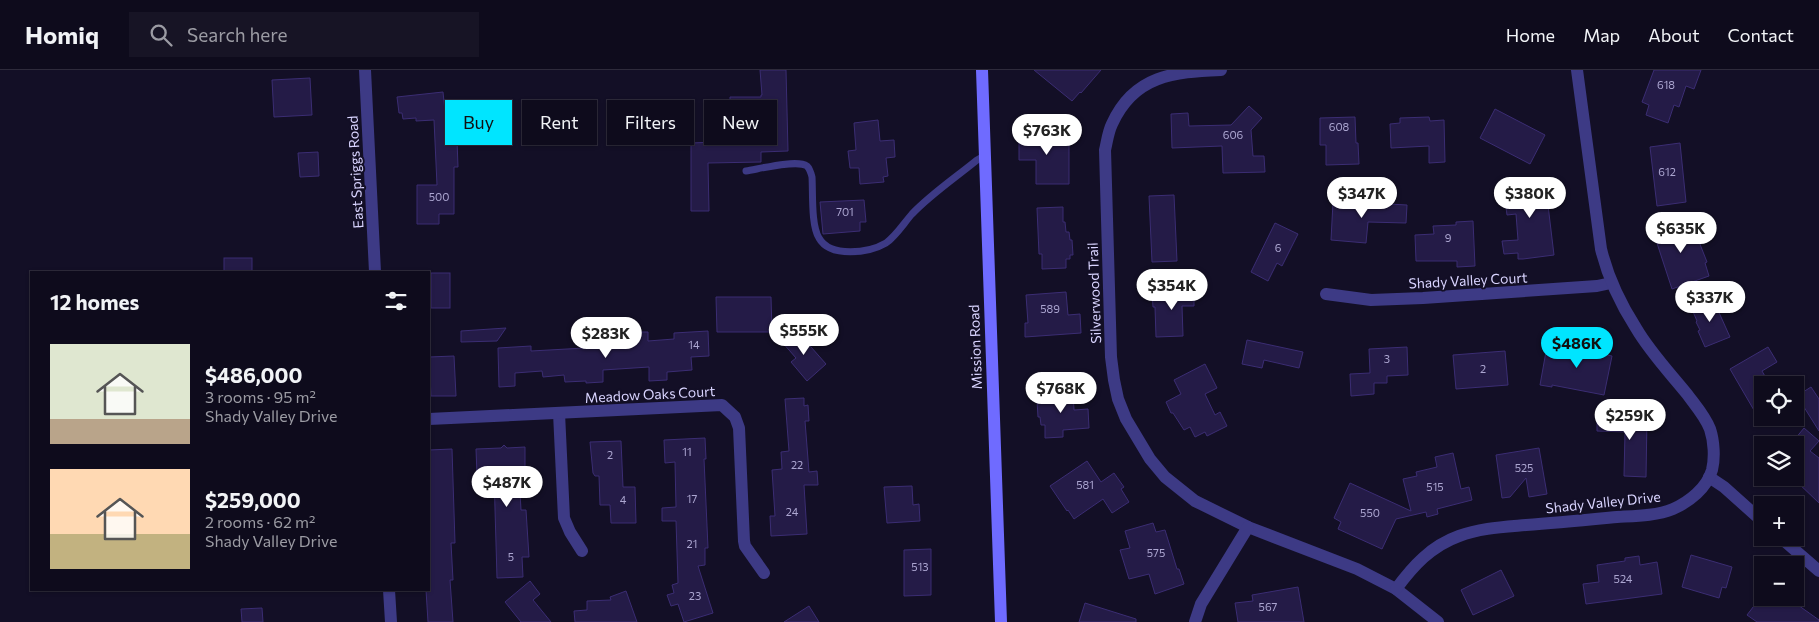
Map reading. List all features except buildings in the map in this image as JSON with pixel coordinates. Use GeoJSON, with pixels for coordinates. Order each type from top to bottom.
{"type":"FeatureCollection","features":[{"type":"Feature","properties":{"kind":"street","name":"East Spriggs Road"},"geometry":{"type":"LineString","coordinates":[[365,70],[374,271]]}},
{"type":"Feature","properties":{"kind":"street","name":"Mission Road"},"geometry":{"type":"LineString","coordinates":[[982,70],[1001,622]]}},
{"type":"Feature","properties":{"kind":"street","name":"Silverwood Trail"},"geometry":{"type":"LineString","coordinates":[[1221,70],[1172,74],[1149,82],[1132,95],[1122,106],[1111,125],[1105,150],[1111,357],[1118,399],[1126,419],[1150,459],[1165,477],[1195,501],[1248,527],[1357,570],[1396,589],[1438,622]]}},
{"type":"Feature","properties":{"kind":"street"},"geometry":{"type":"LineString","coordinates":[[1577,70],[1601,249],[1611,283],[1636,329],[1707,422],[1713,442],[1712,469],[1709,477],[1724,487],[1754,514]]}},
{"type":"Feature","properties":{"kind":"street","name":"Shady Valley Court"},"geometry":{"type":"LineString","coordinates":[[1326,294],[1371,300],[1423,298],[1588,287],[1611,283]]}},
{"type":"Feature","properties":{"kind":"street","name":"Meadow Oaks Court"},"geometry":{"type":"LineString","coordinates":[[430,419],[722,404],[735,418],[740,428],[746,546],[764,573]]}},
{"type":"Feature","properties":{"kind":"street"},"geometry":{"type":"LineString","coordinates":[[559,413],[564,518],[582,551]]}},
{"type":"Feature","properties":{"kind":"street","name":"Shady Valley Drive"},"geometry":{"type":"LineString","coordinates":[[1396,589],[1410,570],[1424,556],[1438,546],[1458,536],[1488,528],[1641,515],[1670,510],[1685,503],[1696,494],[1709,477]]}},
{"type":"Feature","properties":{"kind":"street"},"geometry":{"type":"LineString","coordinates":[[1196,622],[1201,604],[1248,527]]}},
{"type":"Feature","properties":{"kind":"street"},"geometry":{"type":"LineString","coordinates":[[1790,546],[1819,571]]}},
{"type":"Feature","properties":{"kind":"street"},"geometry":{"type":"LineString","coordinates":[[389,591],[391,622]]}},
{"type":"Feature","properties":{"kind":"lane"},"geometry":{"type":"LineString","coordinates":[[746,171],[783,164],[806,166],[811,171],[812,177],[815,228],[818,238],[825,246],[834,250],[852,252],[875,248],[887,242],[927,200],[984,156]]}}]}
